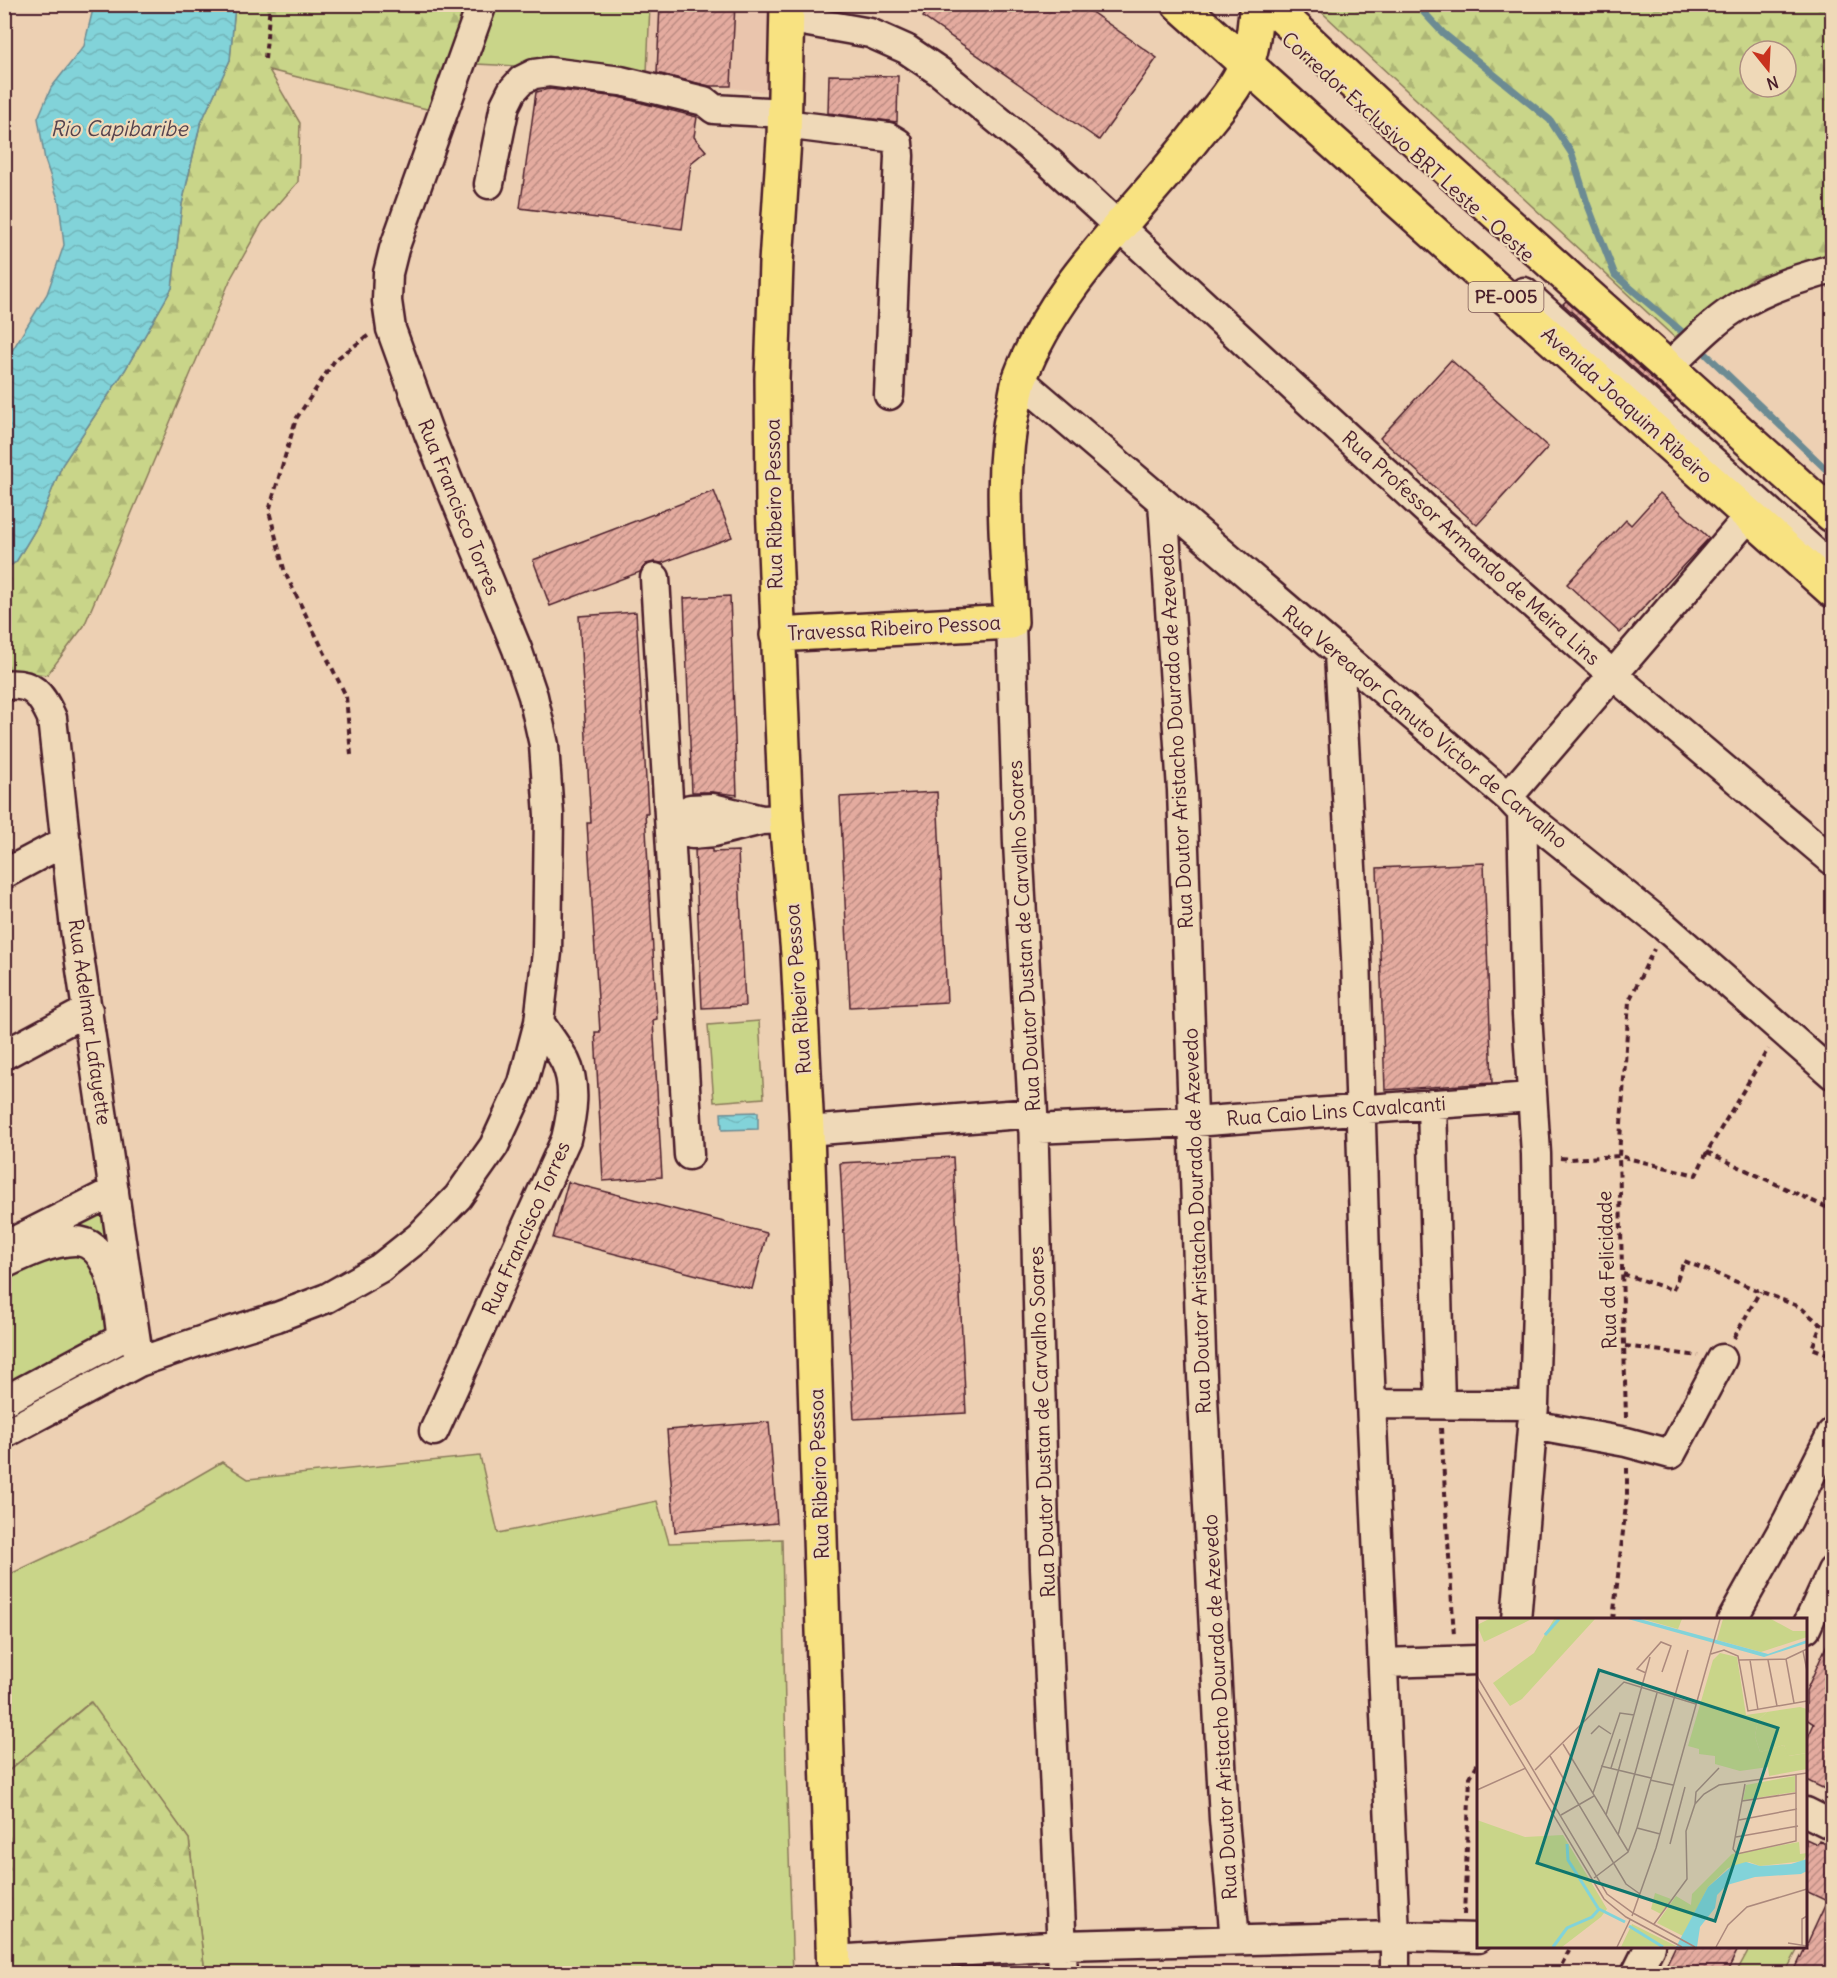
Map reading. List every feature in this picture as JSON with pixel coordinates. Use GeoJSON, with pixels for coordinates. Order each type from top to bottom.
{"type":"FeatureCollection","features":[{"type":"Feature","properties":{"kind":"main road","name":"Avenida Joaquim Ribeiro"},"geometry":{"type":"LineString","coordinates":[[1179,4],[1249,56],[1833,590]]}},
{"type":"Feature","properties":{"kind":"main road","name":"Rua Doutor Dustan de Carvalho Soares"},"geometry":{"type":"LineString","coordinates":[[1011,622],[1004,473],[1010,420],[1019,379],[1044,327],[1070,287],[1118,227],[1175,163],[1226,98],[1249,56],[1258,6]]}},
{"type":"Feature","properties":{"kind":"main road","name":"PE-005"},"geometry":{"type":"LineString","coordinates":[[1258,6],[1347,78],[1833,515]]}},
{"type":"Feature","properties":{"kind":"main road","name":"Rua Ribeiro Pessoa"},"geometry":{"type":"LineString","coordinates":[[786,11],[784,118],[772,379],[777,635],[774,820],[798,954],[807,1131],[834,1967]]}},
{"type":"Feature","properties":{"kind":"main road","name":"Travessa Ribeiro Pessoa"},"geometry":{"type":"LineString","coordinates":[[777,635],[1011,622]]}},
{"type":"Feature","properties":{"kind":"street","name":"Rua Francisco Torres"},"geometry":{"type":"LineString","coordinates":[[4,1434],[139,1362],[278,1317],[327,1298],[380,1268],[419,1238],[458,1197],[494,1146],[523,1083],[539,1022],[547,952],[550,890],[549,815],[544,745],[533,696],[517,649],[399,356],[389,320],[387,301],[388,273],[394,249],[482,4]]}},
{"type":"Feature","properties":{"kind":"street","name":"Corredor Exclusivo BRT Leste - Oeste"},"geometry":{"type":"LineString","coordinates":[[1203,4],[1249,56],[1833,568]]}},
{"type":"Feature","properties":{"kind":"street","name":"Corredor Exclusivo BRT Leste - Oeste"},"geometry":{"type":"LineString","coordinates":[[1258,6],[1833,532]]}},
{"type":"Feature","properties":{"kind":"street","name":"Rua Professor Armando de Meira Lins"},"geometry":{"type":"LineString","coordinates":[[786,11],[870,33],[906,50],[940,72],[1050,164],[1432,515],[1613,675],[1833,860]]}},
{"type":"Feature","properties":{"kind":"street"},"geometry":{"type":"LineString","coordinates":[[489,184],[505,105],[512,91],[522,80],[534,74],[549,72],[621,81],[705,101],[714,109],[784,118],[888,137],[898,143],[899,156],[889,396]]}},
{"type":"Feature","properties":{"kind":"street"},"geometry":{"type":"LineString","coordinates":[[1668,367],[1715,324],[1742,304],[1790,281],[1833,269]]}},
{"type":"Feature","properties":{"kind":"street","name":"Rua Vereador Canuto Víctor de Carvalho"},"geometry":{"type":"LineString","coordinates":[[1019,379],[1515,804],[1665,927],[1833,1074]]}},
{"type":"Feature","properties":{"kind":"street","name":"Rua Doutor Aristacho Dourado de Azevedo"},"geometry":{"type":"LineString","coordinates":[[1163,502],[1182,790],[1213,1616],[1224,1819],[1234,1940]]}},
{"type":"Feature","properties":{"kind":"street"},"geometry":{"type":"LineString","coordinates":[[1516,1618],[1533,1415],[1538,1276],[1536,1154],[1515,804],[1613,675],[1750,515]]}},
{"type":"Feature","properties":{"kind":"street"},"geometry":{"type":"LineString","coordinates":[[655,578],[689,1155]]}},
{"type":"Feature","properties":{"kind":"street","name":"Rua Doutor Dustan de Carvalho Soares"},"geometry":{"type":"LineString","coordinates":[[1011,622],[1018,843],[1033,1121],[1045,1568],[1063,1974]]}},
{"type":"Feature","properties":{"kind":"street"},"geometry":{"type":"LineString","coordinates":[[1339,654],[1356,956],[1366,1291],[1395,1974]]}},
{"type":"Feature","properties":{"kind":"street","name":"Rua Adelmar Lafayette"},"geometry":{"type":"LineString","coordinates":[[18,686],[43,697],[52,718],[75,929],[139,1362]]}},
{"type":"Feature","properties":{"kind":"street"},"geometry":{"type":"LineString","coordinates":[[671,823],[692,834],[774,820]]}},
{"type":"Feature","properties":{"kind":"street"},"geometry":{"type":"LineString","coordinates":[[4,874],[66,841]]}},
{"type":"Feature","properties":{"kind":"street"},"geometry":{"type":"LineString","coordinates":[[4,1055],[88,1010]]}},
{"type":"Feature","properties":{"kind":"street","name":"Rua Francisco Torres"},"geometry":{"type":"LineString","coordinates":[[434,1431],[566,1139],[572,1116],[572,1085],[566,1063],[539,1022]]}},
{"type":"Feature","properties":{"kind":"street","name":"Rua Caio Lins Cavalcanti"},"geometry":{"type":"LineString","coordinates":[[807,1131],[1033,1121],[1193,1122],[1531,1097]]}},
{"type":"Feature","properties":{"kind":"street"},"geometry":{"type":"LineString","coordinates":[[1432,1104],[1440,1404]]}},
{"type":"Feature","properties":{"kind":"street"},"geometry":{"type":"LineString","coordinates":[[4,1246],[114,1191]]}},
{"type":"Feature","properties":{"kind":"street"},"geometry":{"type":"LineString","coordinates":[[4,1263],[65,1242],[82,1242],[90,1246],[106,1264],[112,1276],[122,1336],[139,1362]]}},
{"type":"Feature","properties":{"kind":"street"},"geometry":{"type":"LineString","coordinates":[[4,1401],[122,1336]]}},
{"type":"Feature","properties":{"kind":"street"},"geometry":{"type":"LineString","coordinates":[[1371,1404],[1440,1404],[1533,1415],[1671,1454],[1722,1359]]}},
{"type":"Feature","properties":{"kind":"street"},"geometry":{"type":"LineString","coordinates":[[1733,1618],[1833,1433]]}},
{"type":"Feature","properties":{"kind":"street"},"geometry":{"type":"LineString","coordinates":[[1807,1626],[1833,1571]]}},
{"type":"Feature","properties":{"kind":"street"},"geometry":{"type":"LineString","coordinates":[[1383,1663],[1467,1660]]}},
{"type":"Feature","properties":{"kind":"street"},"geometry":{"type":"LineString","coordinates":[[1807,1812],[1833,1825]]}},
{"type":"Feature","properties":{"kind":"street"},"geometry":{"type":"LineString","coordinates":[[834,1967],[1063,1945],[1395,1936],[1471,1937]]}},
{"type":"Feature","properties":{"kind":"street"},"geometry":{"type":"LineString","coordinates":[[1636,1974],[1649,1948]]}},
{"type":"Feature","properties":{"kind":"path"},"geometry":{"type":"LineString","coordinates":[[265,59],[270,4]]}},
{"type":"Feature","properties":{"kind":"path"},"geometry":{"type":"LineString","coordinates":[[351,755],[346,696],[285,573],[268,511],[296,419],[335,360],[389,320]]}},
{"type":"Feature","properties":{"kind":"path","name":"Rua da Felicidade"},"geometry":{"type":"LineString","coordinates":[[1612,1618],[1627,1496],[1625,1347],[1618,1156],[1629,1001],[1665,927]]}},
{"type":"Feature","properties":{"kind":"path"},"geometry":{"type":"LineString","coordinates":[[1536,1154],[1570,1159],[1618,1156],[1696,1175],[1758,1063],[1782,1029]]}},
{"type":"Feature","properties":{"kind":"path"},"geometry":{"type":"LineString","coordinates":[[1707,1152],[1833,1210]]}},
{"type":"Feature","properties":{"kind":"path"},"geometry":{"type":"LineString","coordinates":[[1623,1274],[1673,1290],[1684,1261],[1800,1308],[1821,1325],[1812,1348],[1833,1356]]}},
{"type":"Feature","properties":{"kind":"path"},"geometry":{"type":"LineString","coordinates":[[1625,1347],[1722,1359],[1760,1292]]}},
{"type":"Feature","properties":{"kind":"path"},"geometry":{"type":"LineString","coordinates":[[1440,1404],[1467,1660]]}},
{"type":"Feature","properties":{"kind":"path"},"geometry":{"type":"LineString","coordinates":[[1471,1937],[1470,1777],[1477,1766]]}},
{"type":"Feature","properties":{"kind":"path"},"geometry":{"type":"LineString","coordinates":[[1557,1974],[1570,1948]]}},
{"type":"Feature","properties":{"kind":"shaded area"},"geometry":{"type":"Polygon","coordinates":[[[495,5],[771,5],[767,92],[556,68],[476,64],[495,5]]]}},
{"type":"Feature","properties":{"kind":"green space"},"geometry":{"type":"Polygon","coordinates":[[[235,5],[476,5],[443,113],[269,70],[300,123],[298,182],[262,223],[231,278],[84,626],[47,675],[20,672],[5,676],[5,569],[16,562],[38,525],[62,465],[125,370],[172,288],[182,204],[200,125],[230,60],[235,5]]]}},
{"type":"Feature","properties":{"kind":"green space"},"geometry":{"type":"Polygon","coordinates":[[[495,5],[650,5],[647,72],[476,64],[495,5]]]}},
{"type":"Feature","properties":{"kind":"green space"},"geometry":{"type":"Polygon","coordinates":[[[1314,5],[1832,5],[1832,255],[1753,278],[1674,337],[1314,5]]]}},
{"type":"Feature","properties":{"kind":"green space"},"geometry":{"type":"Polygon","coordinates":[[[759,1021],[764,1098],[714,1102],[708,1025],[759,1021]]]}},
{"type":"Feature","properties":{"kind":"green space"},"geometry":{"type":"Polygon","coordinates":[[[106,1203],[132,1356],[5,1424],[5,1256],[106,1203]]]}},
{"type":"Feature","properties":{"kind":"green space"},"geometry":{"type":"Polygon","coordinates":[[[480,1456],[498,1533],[657,1501],[669,1543],[782,1539],[793,1973],[205,1973],[189,1839],[90,1702],[5,1774],[4,1577],[106,1529],[222,1462],[248,1479],[480,1456]]]}},
{"type":"Feature","properties":{"kind":"green space"},"geometry":{"type":"Polygon","coordinates":[[[91,1702],[189,1839],[205,1973],[5,1973],[5,1774],[91,1702]]]}},
{"type":"Feature","properties":{"kind":"green space"},"geometry":{"type":"Polygon","coordinates":[[[1749,1948],[1798,1948],[1785,1973],[1736,1973],[1749,1948]]]}},
{"type":"Feature","properties":{"kind":"water","name":"Rio Capibaribe"},"geometry":{"type":"Polygon","coordinates":[[[94,5],[235,5],[230,60],[200,125],[182,204],[172,288],[125,370],[62,465],[38,525],[16,562],[5,569],[5,362],[47,294],[64,245],[59,202],[45,160],[38,118],[51,88],[84,46],[94,5]]]}},
{"type":"Feature","properties":{"kind":"water"},"geometry":{"type":"Polygon","coordinates":[[[758,1112],[758,1129],[722,1130],[721,1113],[758,1112]]]}},
{"type":"Feature","properties":{"kind":"building"},"geometry":{"type":"Polygon","coordinates":[[[660,4],[735,4],[731,86],[709,86],[657,73],[660,4]]]}},
{"type":"Feature","properties":{"kind":"building"},"geometry":{"type":"Polygon","coordinates":[[[932,4],[1080,4],[1157,58],[1099,140],[923,17],[932,4]]]}},
{"type":"Feature","properties":{"kind":"building"},"geometry":{"type":"Polygon","coordinates":[[[829,75],[898,76],[897,122],[828,113],[829,75]]]}},
{"type":"Feature","properties":{"kind":"building"},"geometry":{"type":"Polygon","coordinates":[[[549,89],[618,97],[697,117],[694,137],[706,151],[691,163],[682,229],[520,208],[536,92],[549,89]]]}},
{"type":"Feature","properties":{"kind":"building"},"geometry":{"type":"Polygon","coordinates":[[[1566,301],[1676,400],[1673,403],[1563,304],[1566,301]]]}},
{"type":"Feature","properties":{"kind":"building"},"geometry":{"type":"Polygon","coordinates":[[[1451,360],[1548,447],[1477,525],[1380,438],[1451,360]]]}},
{"type":"Feature","properties":{"kind":"building"},"geometry":{"type":"Polygon","coordinates":[[[714,491],[732,537],[662,563],[646,564],[640,572],[550,606],[533,560],[714,491]]]}},
{"type":"Feature","properties":{"kind":"building"},"geometry":{"type":"Polygon","coordinates":[[[1660,493],[1709,538],[1620,633],[1567,584],[1626,520],[1631,525],[1660,493]]]}},
{"type":"Feature","properties":{"kind":"building"},"geometry":{"type":"Polygon","coordinates":[[[730,596],[737,795],[692,792],[684,598],[730,596]]]}},
{"type":"Feature","properties":{"kind":"building"},"geometry":{"type":"Polygon","coordinates":[[[636,612],[648,813],[645,813],[657,1019],[653,1020],[662,1177],[603,1181],[595,1032],[600,1032],[587,823],[591,823],[579,616],[636,612]]]}},
{"type":"Feature","properties":{"kind":"building"},"geometry":{"type":"Polygon","coordinates":[[[937,792],[947,1002],[850,1007],[840,797],[937,792]]]}},
{"type":"Feature","properties":{"kind":"building"},"geometry":{"type":"Polygon","coordinates":[[[712,849],[712,852],[738,851],[745,1006],[702,1008],[695,850],[712,849]]]}},
{"type":"Feature","properties":{"kind":"building"},"geometry":{"type":"Polygon","coordinates":[[[1484,863],[1492,1083],[1385,1090],[1377,868],[1484,863]]]}},
{"type":"Feature","properties":{"kind":"building"},"geometry":{"type":"Polygon","coordinates":[[[953,1157],[966,1413],[854,1419],[840,1163],[953,1157]]]}},
{"type":"Feature","properties":{"kind":"building"},"geometry":{"type":"Polygon","coordinates":[[[568,1182],[767,1233],[752,1289],[553,1238],[568,1182]]]}},
{"type":"Feature","properties":{"kind":"building"},"geometry":{"type":"Polygon","coordinates":[[[769,1422],[777,1523],[675,1532],[667,1430],[769,1422]]]}},
{"type":"Feature","properties":{"kind":"building"},"geometry":{"type":"Polygon","coordinates":[[[1833,1631],[1833,1793],[1807,1780],[1807,1739],[1814,1724],[1807,1720],[1807,1689],[1833,1631]]]}},
{"type":"Feature","properties":{"kind":"building"},"geometry":{"type":"Polygon","coordinates":[[[1807,1839],[1817,1844],[1819,1840],[1833,1846],[1833,1974],[1793,1974],[1807,1948],[1827,1901],[1807,1891],[1807,1839]]]}},
{"type":"Feature","properties":{"kind":"building"},"geometry":{"type":"Polygon","coordinates":[[[1675,1948],[1739,1948],[1726,1974],[1662,1974],[1675,1948]]]}},
{"type":"Feature","properties":{"kind":"waterway"},"geometry":{"type":"LineString","coordinates":[[1416,4],[1443,33],[1550,120],[1572,154],[1587,203],[1615,275],[1681,331]]}},
{"type":"Feature","properties":{"kind":"waterway"},"geometry":{"type":"LineString","coordinates":[[1707,355],[1832,475]]}}]}
